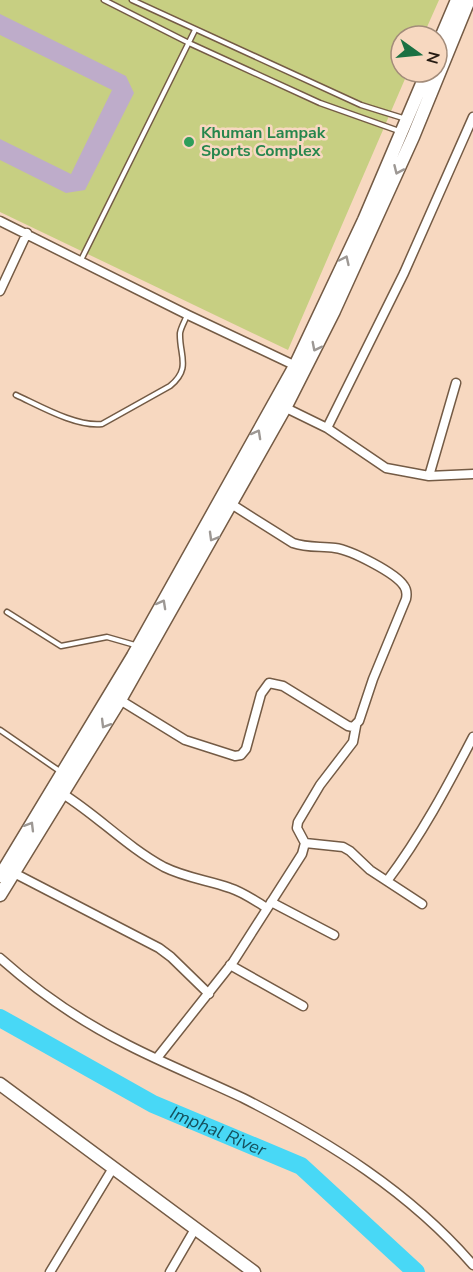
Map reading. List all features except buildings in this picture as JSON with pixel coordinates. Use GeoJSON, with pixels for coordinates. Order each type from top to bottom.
{"type":"FeatureCollection","features":[{"type":"Feature","properties":{"kind":"main road"},"geometry":{"type":"LineString","coordinates":[[447,24],[457,0]]}},
{"type":"Feature","properties":{"kind":"main road"},"geometry":{"type":"LineString","coordinates":[[0,895],[120,700],[300,368],[334,311],[407,135],[469,0]]}},
{"type":"Feature","properties":{"kind":"main road"},"geometry":{"type":"LineString","coordinates":[[413,122],[424,84]]}},
{"type":"Feature","properties":{"kind":"main road"},"geometry":{"type":"LineString","coordinates":[[0,876],[227,501]]}},
{"type":"Feature","properties":{"kind":"main road"},"geometry":{"type":"LineString","coordinates":[[0,1084],[254,1272]]}},
{"type":"Feature","properties":{"kind":"street"},"geometry":{"type":"LineString","coordinates":[[323,426],[404,273],[473,117]]}},
{"type":"Feature","properties":{"kind":"street"},"geometry":{"type":"LineString","coordinates":[[0,221],[300,368]]}},
{"type":"Feature","properties":{"kind":"street"},"geometry":{"type":"LineString","coordinates":[[0,291],[27,233]]}},
{"type":"Feature","properties":{"kind":"street"},"geometry":{"type":"LineString","coordinates":[[429,476],[456,383]]}},
{"type":"Feature","properties":{"kind":"street"},"geometry":{"type":"LineString","coordinates":[[280,405],[323,426],[386,468],[429,476],[473,474]]}},
{"type":"Feature","properties":{"kind":"street"},"geometry":{"type":"LineString","coordinates":[[157,1058],[230,965],[303,854],[305,843],[297,828],[298,822],[320,785],[353,742],[356,726],[407,592],[398,579],[352,552],[335,548],[303,547],[293,543],[227,501]]}},
{"type":"Feature","properties":{"kind":"street"},"geometry":{"type":"LineString","coordinates":[[120,700],[185,740],[236,756],[241,755],[246,749],[261,694],[269,683],[283,686],[348,726],[356,726]]}},
{"type":"Feature","properties":{"kind":"street"},"geometry":{"type":"LineString","coordinates":[[387,881],[425,825],[473,737]]}},
{"type":"Feature","properties":{"kind":"street"},"geometry":{"type":"LineString","coordinates":[[63,794],[85,807],[135,850],[160,865],[188,878],[238,891],[334,935]]}},
{"type":"Feature","properties":{"kind":"street"},"geometry":{"type":"LineString","coordinates":[[305,843],[343,847],[370,870],[422,904]]}},
{"type":"Feature","properties":{"kind":"street"},"geometry":{"type":"LineString","coordinates":[[14,873],[159,948],[208,994]]}},
{"type":"Feature","properties":{"kind":"street"},"geometry":{"type":"LineString","coordinates":[[0,958],[34,988],[106,1033],[242,1098],[331,1146],[396,1190],[473,1265]]}},
{"type":"Feature","properties":{"kind":"street"},"geometry":{"type":"LineString","coordinates":[[230,965],[303,1006]]}},
{"type":"Feature","properties":{"kind":"street"},"geometry":{"type":"LineString","coordinates":[[50,1272],[113,1168]]}},
{"type":"Feature","properties":{"kind":"street"},"geometry":{"type":"LineString","coordinates":[[170,1272],[195,1229]]}},
{"type":"Feature","properties":{"kind":"lane"},"geometry":{"type":"LineString","coordinates":[[104,0],[189,43],[320,103],[407,135]]}},
{"type":"Feature","properties":{"kind":"lane"},"geometry":{"type":"LineString","coordinates":[[132,0],[361,105],[413,122]]}},
{"type":"Feature","properties":{"kind":"lane"},"geometry":{"type":"LineString","coordinates":[[81,260],[195,30]]}},
{"type":"Feature","properties":{"kind":"lane"},"geometry":{"type":"LineString","coordinates":[[16,395],[80,423],[102,424],[178,380],[183,363],[180,335],[188,315]]}},
{"type":"Feature","properties":{"kind":"lane"},"geometry":{"type":"LineString","coordinates":[[7,612],[61,646],[107,637],[139,646]]}},
{"type":"Feature","properties":{"kind":"lane"},"geometry":{"type":"LineString","coordinates":[[0,730],[62,773]]}},
{"type":"Feature","properties":{"kind":"green space","name":"Khuman Lampak Sports Complex"},"geometry":{"type":"Polygon","coordinates":[[[0,0],[439,0],[428,24],[389,24],[389,84],[403,84],[288,350],[0,212],[0,0]]]}},
{"type":"Feature","properties":{"kind":"waterway","name":"Imphal River"},"geometry":{"type":"LineString","coordinates":[[0,1018],[153,1104],[301,1166],[416,1272]]}},
{"type":"Feature","properties":{"kind":"place","name":"Khuman Lampak Sports Complex"},"geometry":{"type":"Point","coordinates":[189,142]}}]}
